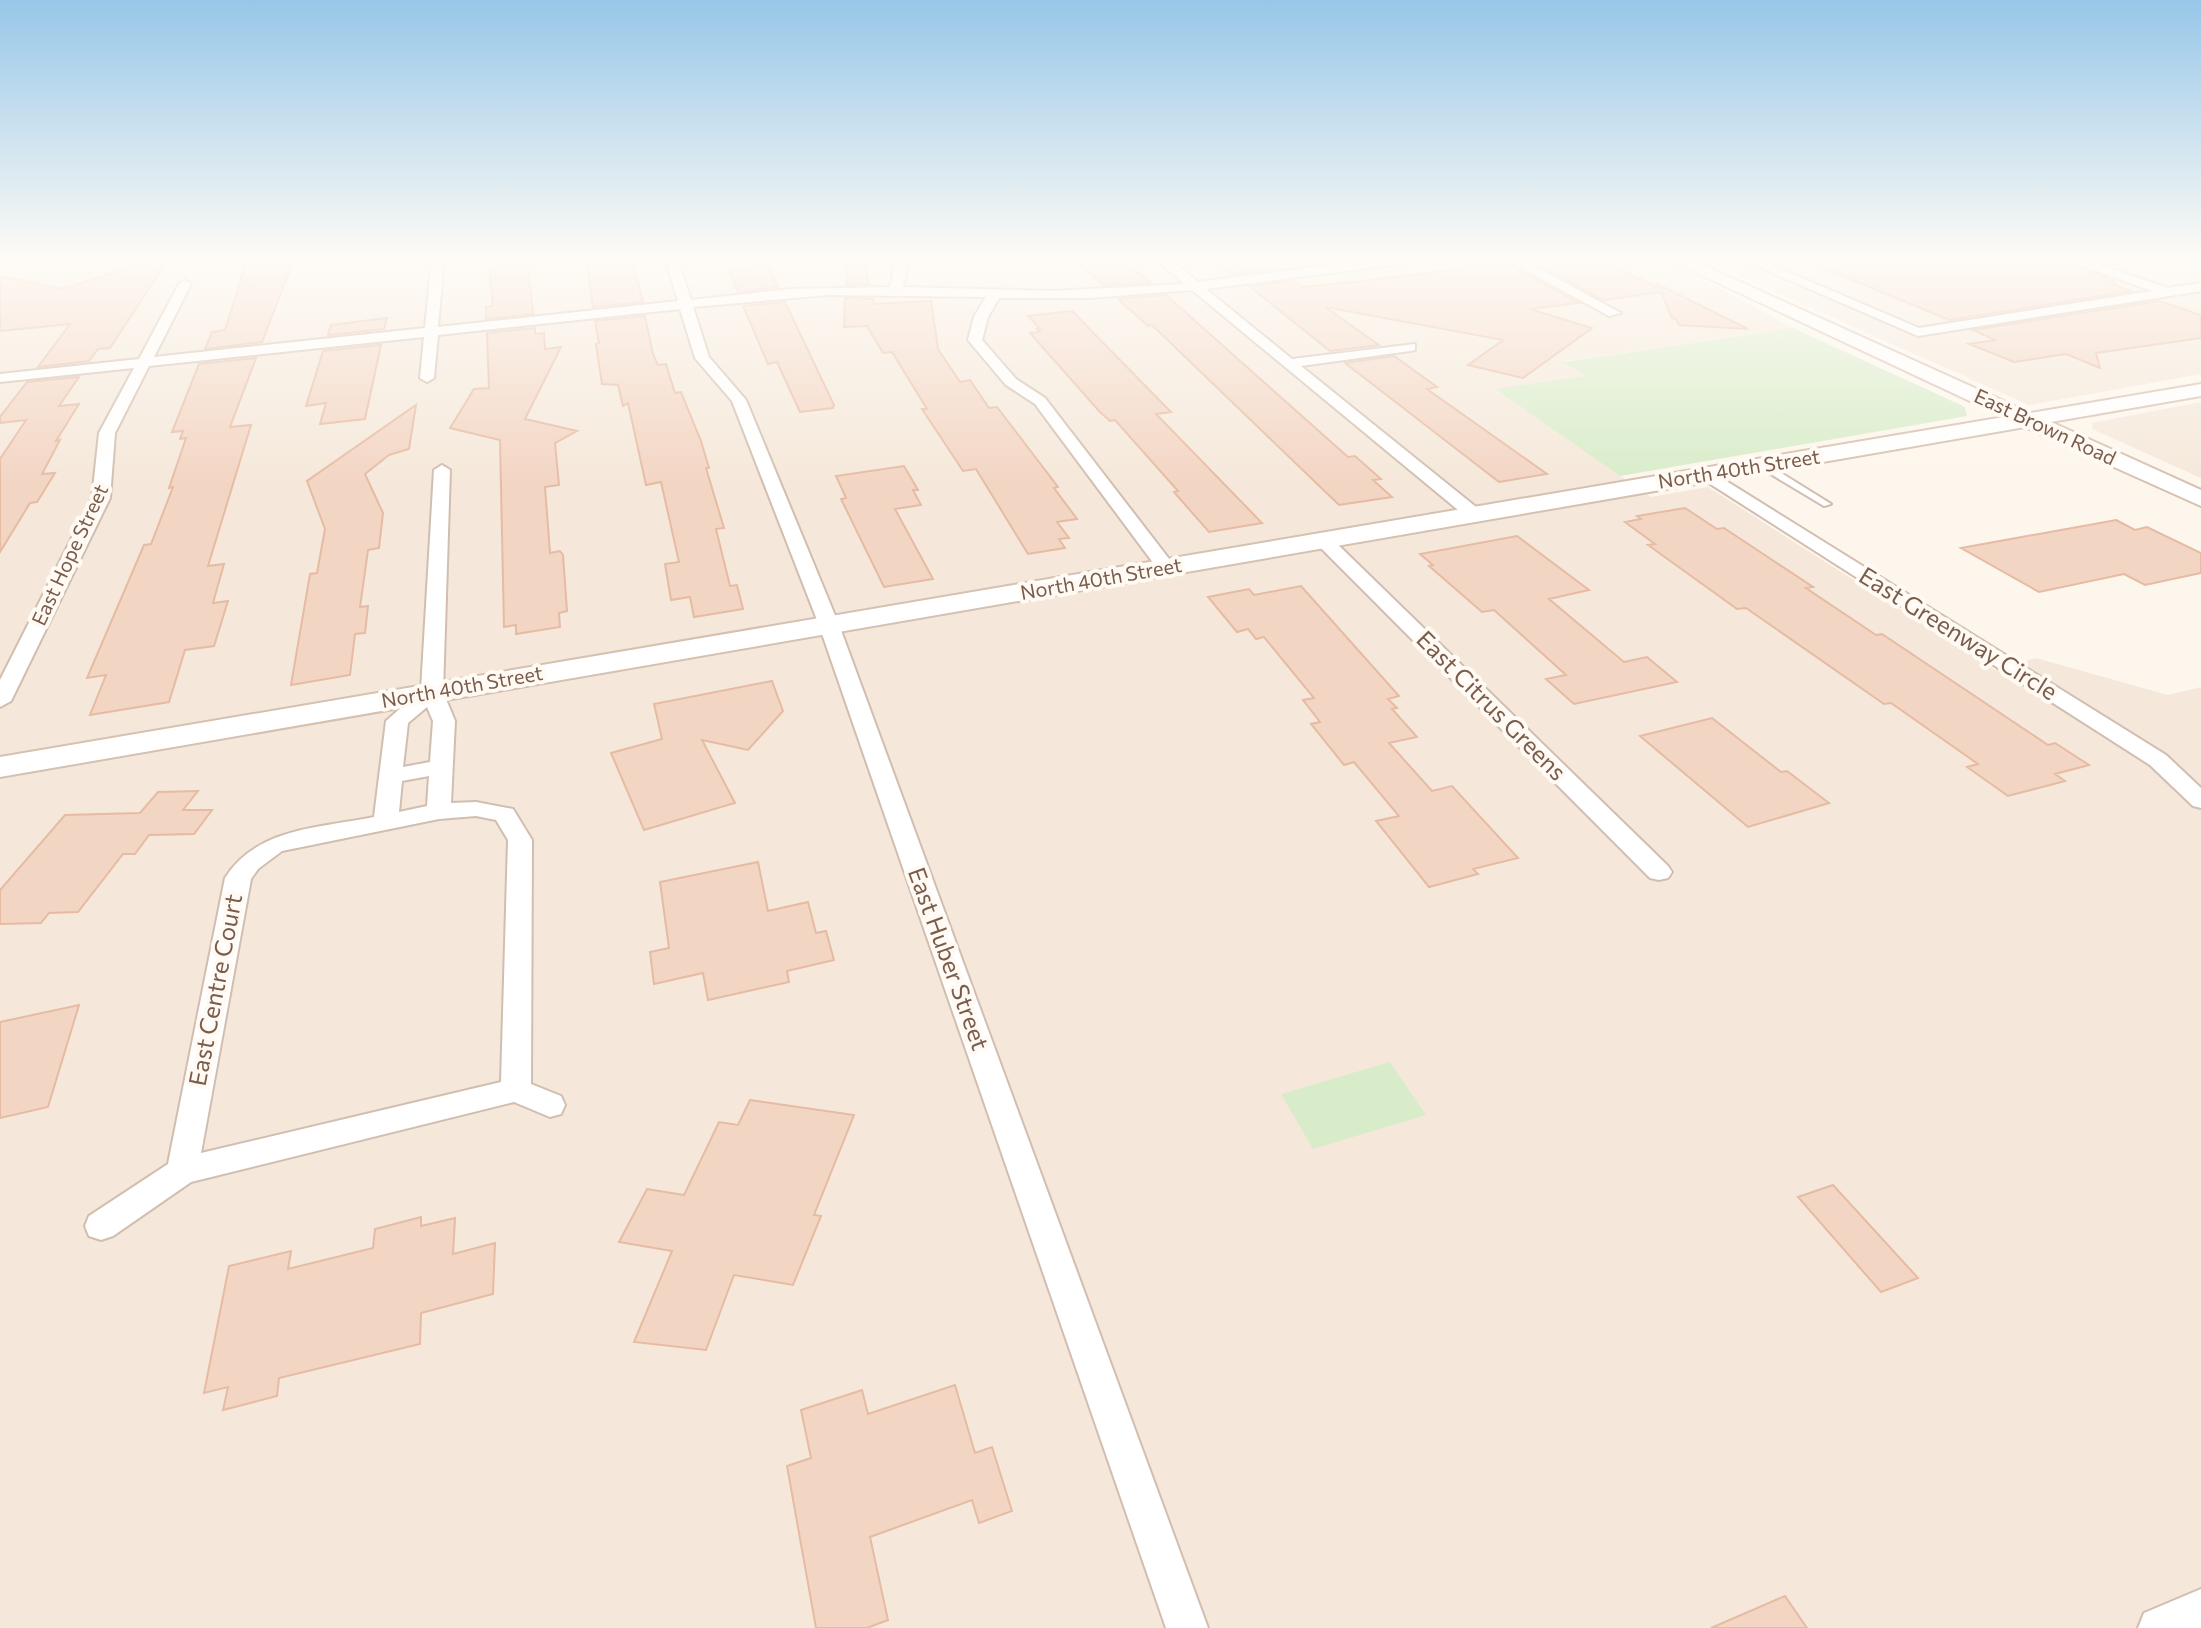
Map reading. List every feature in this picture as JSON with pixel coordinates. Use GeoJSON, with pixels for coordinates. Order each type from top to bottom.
{"type":"FeatureCollection","features":[{"type":"Feature","properties":{"kind":"street","name":"East Hope Street"},"geometry":{"type":"LineString","coordinates":[[0,701],[101,498],[107,479],[103,457],[107,433],[159,333]]}},
{"type":"Feature","properties":{"kind":"street"},"geometry":{"type":"LineString","coordinates":[[0,378],[412,333]]}},
{"type":"Feature","properties":{"kind":"street"},"geometry":{"type":"LineString","coordinates":[[427,378],[430,333]]}},
{"type":"Feature","properties":{"kind":"street","name":"East Huber Street"},"geometry":{"type":"LineString","coordinates":[[695,333],[702,358],[739,400],[750,424],[829,625],[1187,1628]]}},
{"type":"Feature","properties":{"kind":"street"},"geometry":{"type":"LineString","coordinates":[[977,333],[975,340],[1011,382],[1040,401],[1167,568]]}},
{"type":"Feature","properties":{"kind":"street"},"geometry":{"type":"LineString","coordinates":[[1254,333],[1475,515]]}},
{"type":"Feature","properties":{"kind":"street","name":"East Brown Road"},"geometry":{"type":"LineString","coordinates":[[1838,333],[2201,499]]}},
{"type":"Feature","properties":{"kind":"street"},"geometry":{"type":"LineString","coordinates":[[1292,363],[1410,347]]}},
{"type":"Feature","properties":{"kind":"street","name":"North 40th Street"},"geometry":{"type":"LineString","coordinates":[[0,767],[2201,390]]}},
{"type":"Feature","properties":{"kind":"street"},"geometry":{"type":"LineString","coordinates":[[439,811],[444,721],[432,692],[442,470]]}},
{"type":"Feature","properties":{"kind":"street","name":"East Greenway Circle"},"geometry":{"type":"LineString","coordinates":[[1707,474],[2158,760],[2201,801]]}},
{"type":"Feature","properties":{"kind":"street","name":"East Citrus Greens"},"geometry":{"type":"LineString","coordinates":[[1324,541],[1659,872]]}},
{"type":"Feature","properties":{"kind":"street"},"geometry":{"type":"LineString","coordinates":[[386,820],[397,721],[432,692]]}},
{"type":"Feature","properties":{"kind":"street"},"geometry":{"type":"LineString","coordinates":[[391,776],[442,767]]}},
{"type":"Feature","properties":{"kind":"street","name":"East Centre Court"},"geometry":{"type":"LineString","coordinates":[[182,1171],[238,878],[249,863],[274,845],[439,811],[476,809],[505,814],[520,840],[516,1090]]}},
{"type":"Feature","properties":{"kind":"street"},"geometry":{"type":"LineString","coordinates":[[101,1226],[182,1171],[516,1090],[550,1105]]}},
{"type":"Feature","properties":{"kind":"street"},"geometry":{"type":"LineString","coordinates":[[2159,1628],[2201,1610]]}},
{"type":"Feature","properties":{"kind":"lane"},"geometry":{"type":"LineString","coordinates":[[1762,465],[1827,504]]}},
{"type":"Feature","properties":{"kind":"shaded area"},"geometry":{"type":"Polygon","coordinates":[[[0,333],[1759,333],[1565,361],[1587,376],[1496,390],[1651,497],[1708,487],[1995,670],[2036,658],[2168,695],[2201,687],[2201,1628],[0,1628],[0,333]]]}},
{"type":"Feature","properties":{"kind":"shaded area"},"geometry":{"type":"Polygon","coordinates":[[[1867,333],[2201,333],[2201,374],[2029,405],[1867,333]]]}},
{"type":"Feature","properties":{"kind":"shaded area"},"geometry":{"type":"Polygon","coordinates":[[[2201,402],[2201,478],[2093,429],[2092,423],[2201,402]]]}},
{"type":"Feature","properties":{"kind":"green space"},"geometry":{"type":"Polygon","coordinates":[[[1759,333],[1804,333],[1965,407],[1967,416],[1620,476],[1495,389],[1586,376],[1563,362],[1759,333]]]}},
{"type":"Feature","properties":{"kind":"green space"},"geometry":{"type":"Polygon","coordinates":[[[1390,1062],[1426,1115],[1313,1149],[1281,1094],[1390,1062]]]}},
{"type":"Feature","properties":{"kind":"building"},"geometry":{"type":"Polygon","coordinates":[[[63,333],[120,333],[110,348],[98,349],[89,361],[38,367],[63,333]]]}},
{"type":"Feature","properties":{"kind":"building"},"geometry":{"type":"Polygon","coordinates":[[[212,333],[266,333],[262,342],[205,349],[212,333]]]}},
{"type":"Feature","properties":{"kind":"building"},"geometry":{"type":"Polygon","coordinates":[[[487,333],[544,333],[545,349],[561,347],[525,419],[577,431],[555,443],[559,485],[545,487],[550,553],[560,551],[563,555],[567,611],[559,613],[560,627],[516,634],[516,625],[504,627],[500,440],[450,428],[474,389],[489,388],[487,333]]]}},
{"type":"Feature","properties":{"kind":"building"},"geometry":{"type":"Polygon","coordinates":[[[597,333],[649,333],[658,365],[666,364],[675,393],[681,392],[701,441],[724,528],[716,529],[730,586],[737,585],[743,609],[694,617],[690,597],[671,600],[665,564],[679,562],[661,482],[646,485],[628,403],[623,406],[618,385],[602,384],[596,344],[599,343],[597,333]]]}},
{"type":"Feature","properties":{"kind":"building"},"geometry":{"type":"Polygon","coordinates":[[[755,333],[800,333],[833,408],[800,412],[777,362],[768,364],[755,333]]]}},
{"type":"Feature","properties":{"kind":"building"},"geometry":{"type":"Polygon","coordinates":[[[871,333],[936,333],[938,349],[960,382],[970,380],[989,408],[997,407],[1058,487],[1054,488],[1077,519],[1057,522],[1069,538],[1059,539],[1065,548],[1028,554],[976,469],[963,471],[922,409],[927,409],[892,352],[883,353],[871,333]]]}},
{"type":"Feature","properties":{"kind":"building"},"geometry":{"type":"Polygon","coordinates":[[[1030,333],[1094,333],[1171,412],[1156,414],[1262,523],[1209,532],[1174,492],[1178,491],[1115,420],[1110,421],[1099,411],[1030,333]]]}},
{"type":"Feature","properties":{"kind":"building"},"geometry":{"type":"Polygon","coordinates":[[[1160,333],[1209,333],[1348,457],[1355,456],[1381,479],[1373,480],[1392,497],[1339,505],[1160,333]]]}},
{"type":"Feature","properties":{"kind":"building"},"geometry":{"type":"Polygon","coordinates":[[[1308,333],[1362,333],[1379,345],[1330,351],[1308,333]]]}},
{"type":"Feature","properties":{"kind":"building"},"geometry":{"type":"Polygon","coordinates":[[[1465,333],[1585,333],[1523,378],[1468,365],[1503,340],[1465,333]]]}},
{"type":"Feature","properties":{"kind":"building"},"geometry":{"type":"Polygon","coordinates":[[[1980,333],[2201,333],[2201,338],[2096,353],[2100,368],[2066,354],[2014,362],[1969,344],[1995,340],[1980,333]]]}},
{"type":"Feature","properties":{"kind":"building"},"geometry":{"type":"Polygon","coordinates":[[[381,345],[365,419],[320,424],[326,403],[306,406],[323,351],[381,345]]]}},
{"type":"Feature","properties":{"kind":"building"},"geometry":{"type":"Polygon","coordinates":[[[1394,356],[1437,387],[1427,389],[1547,474],[1499,482],[1345,363],[1394,356]]]}},
{"type":"Feature","properties":{"kind":"building"},"geometry":{"type":"Polygon","coordinates":[[[256,358],[230,427],[251,425],[208,566],[224,564],[213,603],[228,601],[214,646],[185,650],[169,702],[90,715],[106,675],[87,678],[144,545],[151,544],[173,487],[169,488],[186,438],[180,439],[183,431],[172,432],[199,364],[256,358]]]}},
{"type":"Feature","properties":{"kind":"building"},"geometry":{"type":"Polygon","coordinates":[[[79,377],[59,406],[79,404],[56,441],[60,440],[42,474],[55,473],[37,502],[30,503],[0,552],[0,459],[26,420],[0,423],[0,417],[27,382],[79,377]]]}},
{"type":"Feature","properties":{"kind":"building"},"geometry":{"type":"Polygon","coordinates":[[[416,405],[409,449],[389,455],[365,474],[383,513],[379,548],[368,550],[360,607],[368,606],[365,633],[355,634],[350,675],[291,685],[310,574],[317,573],[325,529],[307,481],[416,405]]]}},
{"type":"Feature","properties":{"kind":"building"},"geometry":{"type":"Polygon","coordinates":[[[904,466],[918,490],[913,490],[921,505],[895,509],[933,579],[884,587],[841,499],[846,498],[836,476],[904,466]]]}},
{"type":"Feature","properties":{"kind":"building"},"geometry":{"type":"Polygon","coordinates":[[[1685,508],[1717,529],[1724,528],[1813,587],[1806,588],[1876,635],[1882,634],[2048,745],[2055,743],[2089,765],[2055,774],[2065,781],[2008,796],[1967,767],[1978,764],[1891,703],[1884,704],[1746,608],[1737,609],[1648,545],[1655,544],[1625,522],[1641,519],[1637,516],[1685,508]]]}},
{"type":"Feature","properties":{"kind":"building"},"geometry":{"type":"Polygon","coordinates":[[[2116,520],[2135,530],[2147,527],[2201,553],[2201,573],[2145,585],[2124,574],[2039,592],[1961,548],[2116,520]]]}},
{"type":"Feature","properties":{"kind":"building"},"geometry":{"type":"Polygon","coordinates":[[[1517,536],[1589,590],[1549,599],[1624,662],[1647,657],[1677,682],[1574,704],[1546,679],[1566,675],[1494,610],[1482,612],[1429,566],[1433,565],[1420,554],[1517,536]]]}},
{"type":"Feature","properties":{"kind":"building"},"geometry":{"type":"Polygon","coordinates":[[[1301,586],[1399,696],[1388,699],[1397,708],[1392,709],[1417,737],[1389,743],[1432,791],[1452,786],[1518,858],[1473,869],[1478,874],[1429,887],[1376,821],[1399,816],[1354,762],[1344,765],[1311,724],[1320,722],[1303,700],[1314,698],[1264,637],[1256,639],[1248,629],[1237,632],[1208,597],[1249,589],[1254,595],[1301,586]]]}},
{"type":"Feature","properties":{"kind":"building"},"geometry":{"type":"Polygon","coordinates":[[[772,681],[783,711],[748,750],[702,740],[735,803],[644,830],[611,753],[662,739],[654,704],[772,681]]]}},
{"type":"Feature","properties":{"kind":"building"},"geometry":{"type":"Polygon","coordinates":[[[1712,718],[1781,772],[1787,771],[1829,803],[1748,827],[1640,736],[1712,718]]]}},
{"type":"Feature","properties":{"kind":"building"},"geometry":{"type":"Polygon","coordinates":[[[198,791],[183,810],[212,810],[194,834],[149,835],[135,854],[123,854],[78,912],[49,913],[41,923],[0,924],[0,890],[65,815],[140,813],[158,792],[198,791]]]}},
{"type":"Feature","properties":{"kind":"building"},"geometry":{"type":"Polygon","coordinates":[[[758,862],[768,911],[808,902],[816,933],[826,931],[834,960],[787,971],[789,982],[708,1000],[703,973],[654,984],[650,952],[669,948],[660,882],[758,862]]]}},
{"type":"Feature","properties":{"kind":"building"},"geometry":{"type":"Polygon","coordinates":[[[79,1005],[48,1107],[0,1118],[0,1022],[79,1005]]]}},
{"type":"Feature","properties":{"kind":"building"},"geometry":{"type":"Polygon","coordinates":[[[750,1100],[854,1115],[814,1215],[821,1216],[793,1285],[734,1275],[706,1350],[634,1342],[672,1251],[619,1242],[647,1189],[684,1195],[719,1122],[738,1125],[750,1100]]]}},
{"type":"Feature","properties":{"kind":"building"},"geometry":{"type":"Polygon","coordinates":[[[1833,1185],[1918,1278],[1881,1292],[1798,1197],[1833,1185]]]}},
{"type":"Feature","properties":{"kind":"building"},"geometry":{"type":"Polygon","coordinates":[[[421,1217],[421,1226],[455,1218],[453,1254],[495,1243],[493,1294],[421,1313],[420,1344],[279,1378],[277,1396],[223,1410],[228,1387],[204,1393],[229,1266],[291,1251],[288,1269],[373,1248],[375,1229],[421,1217]]]}},
{"type":"Feature","properties":{"kind":"building"},"geometry":{"type":"Polygon","coordinates":[[[955,1385],[975,1453],[992,1447],[1012,1511],[979,1523],[972,1500],[870,1537],[888,1620],[867,1628],[816,1628],[787,1466],[811,1458],[801,1410],[862,1390],[868,1414],[955,1385]]]}},
{"type":"Feature","properties":{"kind":"building"},"geometry":{"type":"Polygon","coordinates":[[[1785,1596],[1807,1628],[1711,1628],[1785,1596]]]}}]}
